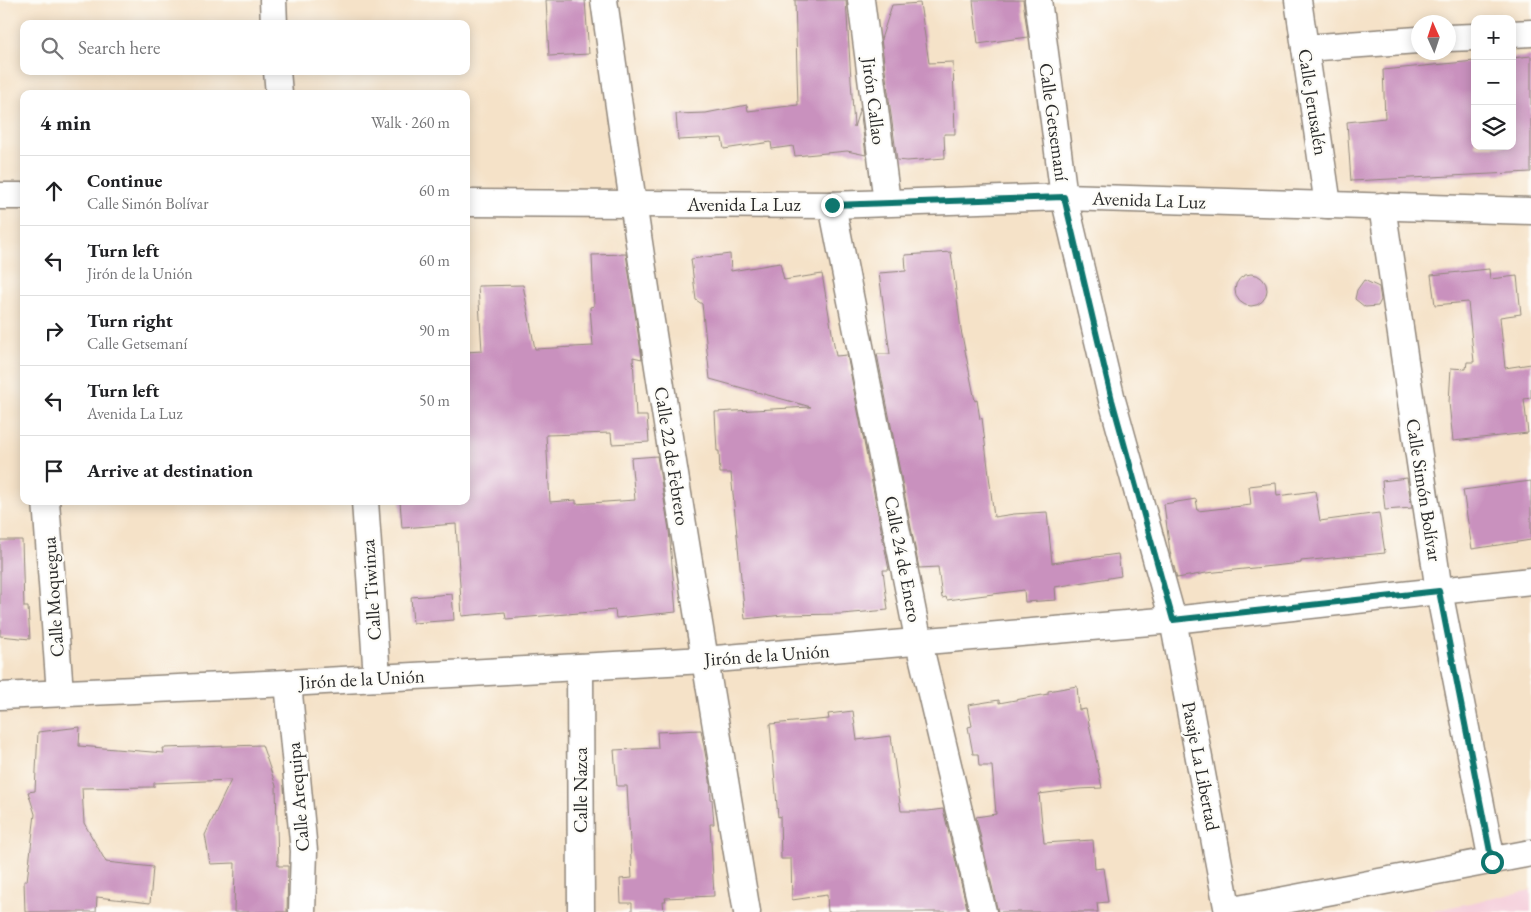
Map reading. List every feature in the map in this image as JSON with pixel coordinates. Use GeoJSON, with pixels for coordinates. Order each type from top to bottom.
{"type":"FeatureCollection","features":[{"type":"Feature","properties":{"kind":"street"},"geometry":{"type":"LineString","coordinates":[[273,0],[274,20]]}},
{"type":"Feature","properties":{"kind":"street","name":"Calle 22 de Febrero"},"geometry":{"type":"LineString","coordinates":[[604,0],[632,204],[704,660],[747,912]]}},
{"type":"Feature","properties":{"kind":"street","name":"Jirón Callao"},"geometry":{"type":"LineString","coordinates":[[861,0],[887,202]]}},
{"type":"Feature","properties":{"kind":"street","name":"Calle Getsemaní"},"geometry":{"type":"LineString","coordinates":[[1038,0],[1064,197],[1112,400],[1173,620]]}},
{"type":"Feature","properties":{"kind":"street","name":"Calle Jerusalén"},"geometry":{"type":"LineString","coordinates":[[1298,0],[1328,205]]}},
{"type":"Feature","properties":{"kind":"street"},"geometry":{"type":"LineString","coordinates":[[1516,34],[1531,33]]}},
{"type":"Feature","properties":{"kind":"street"},"geometry":{"type":"LineString","coordinates":[[1456,37],[1471,36]]}},
{"type":"Feature","properties":{"kind":"street"},"geometry":{"type":"LineString","coordinates":[[1305,48],[1411,40]]}},
{"type":"Feature","properties":{"kind":"street"},"geometry":{"type":"LineString","coordinates":[[277,75],[279,90]]}},
{"type":"Feature","properties":{"kind":"street"},"geometry":{"type":"LineString","coordinates":[[0,196],[20,196]]}},
{"type":"Feature","properties":{"kind":"street","name":"Avenida La Luz"},"geometry":{"type":"LineString","coordinates":[[470,203],[832,205],[1064,197],[1531,211]]}},
{"type":"Feature","properties":{"kind":"street","name":"Calle 24 de Enero"},"geometry":{"type":"LineString","coordinates":[[832,205],[919,643],[983,912]]}},
{"type":"Feature","properties":{"kind":"street","name":"Calle Simón Bolívar"},"geometry":{"type":"LineString","coordinates":[[1382,206],[1439,591],[1492,862]]}},
{"type":"Feature","properties":{"kind":"street","name":"Calle Moquegua"},"geometry":{"type":"LineString","coordinates":[[46,505],[60,693]]}},
{"type":"Feature","properties":{"kind":"street","name":"Calle Tiwinza"},"geometry":{"type":"LineString","coordinates":[[365,505],[377,678]]}},
{"type":"Feature","properties":{"kind":"street","name":"Jirón de la Unión"},"geometry":{"type":"LineString","coordinates":[[0,696],[288,683],[704,660],[1173,620],[1531,581]]}},
{"type":"Feature","properties":{"kind":"street","name":"Pasaje La Libertad"},"geometry":{"type":"LineString","coordinates":[[1173,620],[1228,912]]}},
{"type":"Feature","properties":{"kind":"street","name":"Calle Nazca"},"geometry":{"type":"LineString","coordinates":[[580,667],[581,912]]}},
{"type":"Feature","properties":{"kind":"street","name":"Calle Arequipa"},"geometry":{"type":"LineString","coordinates":[[288,683],[304,851],[302,912]]}},
{"type":"Feature","properties":{"kind":"street"},"geometry":{"type":"LineString","coordinates":[[1228,912],[1531,853]]}},
{"type":"Feature","properties":{"kind":"shaded area"},"geometry":{"type":"Polygon","coordinates":[[[1531,890],[1531,912],[1427,912],[1531,890]]]}},
{"type":"Feature","properties":{"kind":"building"},"geometry":{"type":"Polygon","coordinates":[[[546,0],[585,0],[589,54],[549,56],[546,0]]]}},
{"type":"Feature","properties":{"kind":"building"},"geometry":{"type":"Polygon","coordinates":[[[795,0],[846,0],[854,127],[860,108],[866,155],[847,151],[795,156],[793,146],[772,149],[771,142],[724,149],[722,138],[678,140],[676,114],[706,113],[747,105],[748,111],[798,105],[795,0]]]}},
{"type":"Feature","properties":{"kind":"building"},"geometry":{"type":"Polygon","coordinates":[[[973,0],[1023,0],[1028,37],[978,44],[973,0]]]}},
{"type":"Feature","properties":{"kind":"building"},"geometry":{"type":"Polygon","coordinates":[[[920,3],[929,63],[953,62],[955,134],[944,134],[945,158],[897,160],[881,39],[892,5],[920,3]]]}},
{"type":"Feature","properties":{"kind":"building"},"geometry":{"type":"Polygon","coordinates":[[[1531,56],[1531,172],[1351,181],[1347,122],[1385,118],[1383,70],[1471,61],[1471,150],[1516,150],[1516,58],[1531,56]]]}},
{"type":"Feature","properties":{"kind":"building"},"geometry":{"type":"Polygon","coordinates":[[[951,252],[961,330],[975,401],[977,400],[980,419],[982,418],[994,517],[1047,512],[1052,563],[1118,554],[1121,576],[1055,587],[1056,600],[1025,602],[1024,590],[947,600],[946,597],[942,598],[938,567],[919,568],[877,354],[890,354],[879,273],[906,271],[905,255],[951,252]]]}},
{"type":"Feature","properties":{"kind":"building"},"geometry":{"type":"Polygon","coordinates":[[[626,254],[642,359],[633,357],[636,416],[647,416],[649,442],[612,444],[611,433],[546,435],[550,502],[576,500],[576,504],[635,500],[631,458],[657,456],[669,530],[676,612],[616,618],[615,610],[506,619],[505,612],[462,616],[456,524],[402,528],[400,505],[470,505],[470,352],[482,351],[478,286],[523,285],[535,349],[593,346],[590,307],[594,306],[592,255],[626,254]]]}},
{"type":"Feature","properties":{"kind":"building"},"geometry":{"type":"Polygon","coordinates":[[[730,254],[731,271],[780,263],[784,280],[822,274],[836,356],[847,355],[889,570],[883,570],[888,610],[842,614],[783,615],[745,619],[731,473],[720,473],[715,412],[811,407],[710,379],[702,304],[696,300],[691,259],[730,254]]]}},
{"type":"Feature","properties":{"kind":"building"},"geometry":{"type":"Polygon","coordinates":[[[1489,269],[1490,279],[1517,276],[1521,314],[1500,317],[1505,368],[1531,364],[1531,398],[1524,399],[1528,433],[1453,441],[1449,403],[1451,368],[1466,369],[1467,362],[1474,362],[1468,302],[1435,305],[1431,275],[1489,269]]]}},
{"type":"Feature","properties":{"kind":"building"},"geometry":{"type":"Polygon","coordinates":[[[1251,274],[1257,275],[1262,279],[1266,284],[1266,296],[1262,301],[1257,305],[1251,306],[1245,305],[1240,301],[1236,296],[1235,290],[1236,284],[1240,279],[1245,275],[1251,274]]]}},
{"type":"Feature","properties":{"kind":"building"},"geometry":{"type":"Polygon","coordinates":[[[1364,280],[1379,287],[1381,300],[1378,306],[1365,307],[1355,299],[1357,290],[1364,280]]]}},
{"type":"Feature","properties":{"kind":"building"},"geometry":{"type":"Polygon","coordinates":[[[1407,478],[1412,508],[1385,510],[1382,481],[1407,478]]]}},
{"type":"Feature","properties":{"kind":"building"},"geometry":{"type":"Polygon","coordinates":[[[1531,481],[1531,540],[1472,549],[1463,490],[1531,481]]]}},
{"type":"Feature","properties":{"kind":"building"},"geometry":{"type":"Polygon","coordinates":[[[1276,483],[1277,496],[1315,491],[1320,521],[1379,513],[1385,553],[1301,561],[1301,563],[1177,578],[1170,552],[1164,504],[1196,499],[1198,511],[1251,505],[1249,486],[1276,483]]]}},
{"type":"Feature","properties":{"kind":"building"},"geometry":{"type":"Polygon","coordinates":[[[0,540],[22,540],[24,607],[28,607],[30,639],[0,636],[0,540]]]}},
{"type":"Feature","properties":{"kind":"building"},"geometry":{"type":"Polygon","coordinates":[[[452,594],[454,620],[413,623],[411,597],[452,594]]]}},
{"type":"Feature","properties":{"kind":"building"},"geometry":{"type":"Polygon","coordinates":[[[1077,686],[1079,710],[1086,709],[1102,788],[1039,794],[1044,843],[1093,840],[1095,869],[1103,868],[1108,902],[1097,903],[1098,912],[998,912],[976,817],[996,814],[992,766],[979,766],[978,754],[973,754],[968,727],[972,726],[968,705],[999,700],[999,703],[1048,694],[1048,691],[1077,686]]]}},
{"type":"Feature","properties":{"kind":"building"},"geometry":{"type":"Polygon","coordinates":[[[853,711],[857,740],[891,736],[901,811],[943,809],[968,912],[828,912],[827,895],[792,900],[791,859],[781,859],[780,816],[778,817],[770,724],[829,719],[828,714],[853,711]]]}},
{"type":"Feature","properties":{"kind":"building"},"geometry":{"type":"Polygon","coordinates":[[[80,727],[79,746],[164,753],[163,748],[262,745],[276,786],[278,866],[288,866],[287,912],[234,912],[235,863],[210,864],[205,835],[231,780],[154,783],[154,787],[82,788],[84,823],[106,862],[153,867],[150,903],[97,897],[96,912],[25,912],[24,881],[27,881],[35,814],[28,792],[35,791],[38,732],[80,727]]]}},
{"type":"Feature","properties":{"kind":"building"},"geometry":{"type":"Polygon","coordinates":[[[701,730],[710,780],[714,824],[710,824],[714,896],[665,898],[666,901],[663,901],[664,912],[632,912],[632,903],[621,903],[620,879],[632,878],[627,786],[617,786],[614,750],[658,748],[657,732],[701,730]]]}},
{"type":"Feature","properties":{"kind":"route"},"geometry":{"type":"LineString","coordinates":[[832,205],[1064,197],[1112,400],[1173,620],[1439,591],[1492,862]]}}]}
